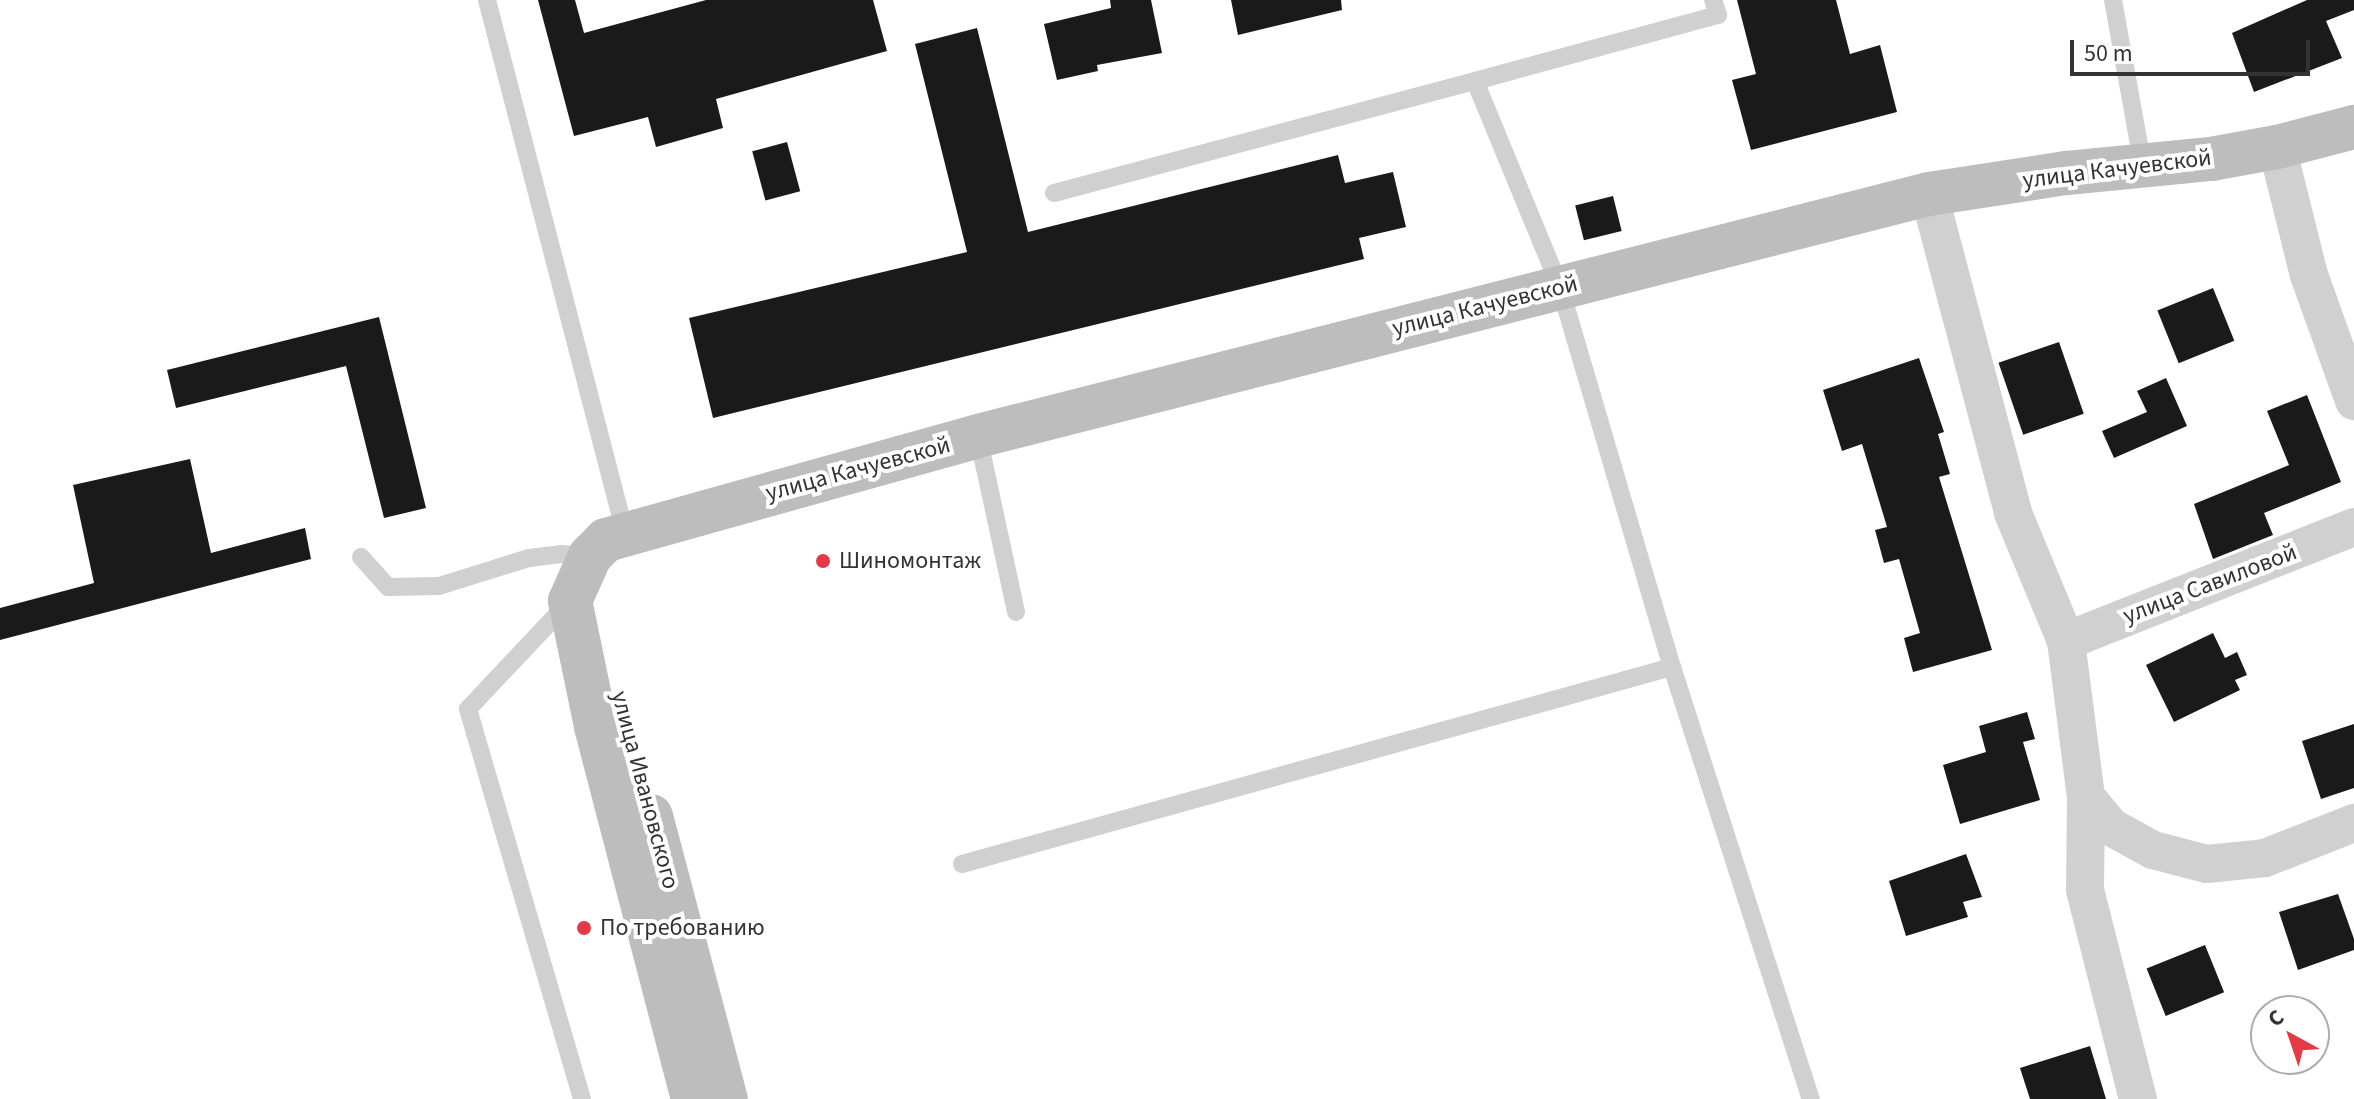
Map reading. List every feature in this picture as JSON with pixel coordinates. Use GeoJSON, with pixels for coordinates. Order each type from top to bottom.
{"type":"FeatureCollection","features":[{"type":"Feature","properties":{"kind":"street","name":"улица Качуевской"},"geometry":{"type":"LineString","coordinates":[[592,567],[978,436],[1929,194],[2277,147],[2354,127]]}},
{"type":"Feature","properties":{"kind":"street"},"geometry":{"type":"LineString","coordinates":[[2277,147],[2309,275],[2354,401]]}},
{"type":"Feature","properties":{"kind":"street"},"geometry":{"type":"LineString","coordinates":[[1929,194],[2013,513],[2066,641],[2086,797],[2085,890],[2138,1099]]}},
{"type":"Feature","properties":{"kind":"street","name":"улица Савиловой"},"geometry":{"type":"LineString","coordinates":[[2066,641],[2354,527]]}},
{"type":"Feature","properties":{"kind":"street","name":"улица Ивановского"},"geometry":{"type":"LineString","coordinates":[[592,567],[596,726],[693,1099]]}},
{"type":"Feature","properties":{"kind":"street","name":"улица Ивановского"},"geometry":{"type":"LineString","coordinates":[[592,567],[593,596],[726,1099]]}},
{"type":"Feature","properties":{"kind":"street"},"geometry":{"type":"LineString","coordinates":[[2086,797],[2111,827],[2153,850],[2207,864],[2265,858],[2354,823]]}},
{"type":"Feature","properties":{"kind":"lane"},"geometry":{"type":"LineString","coordinates":[[487,0],[592,567]]}},
{"type":"Feature","properties":{"kind":"lane"},"geometry":{"type":"LineString","coordinates":[[1054,193],[1718,15],[1713,0]]}},
{"type":"Feature","properties":{"kind":"lane"},"geometry":{"type":"LineString","coordinates":[[2113,0],[2143,166]]}},
{"type":"Feature","properties":{"kind":"lane"},"geometry":{"type":"LineString","coordinates":[[1475,81],[1560,287],[1672,667],[1811,1099]]}},
{"type":"Feature","properties":{"kind":"lane"},"geometry":{"type":"LineString","coordinates":[[978,436],[1016,612]]}},
{"type":"Feature","properties":{"kind":"lane"},"geometry":{"type":"LineString","coordinates":[[361,557],[388,587],[439,586],[545,556],[592,567]]}},
{"type":"Feature","properties":{"kind":"lane"},"geometry":{"type":"LineString","coordinates":[[582,1099],[468,709],[592,567]]}},
{"type":"Feature","properties":{"kind":"lane"},"geometry":{"type":"LineString","coordinates":[[962,864],[1672,667]]}},
{"type":"Feature","properties":{"kind":"building"},"geometry":{"type":"Polygon","coordinates":[[[538,0],[575,0],[584,33],[706,0],[873,0],[887,51],[716,99],[723,128],[656,147],[648,117],[574,136],[538,0]]]}},
{"type":"Feature","properties":{"kind":"building"},"geometry":{"type":"Polygon","coordinates":[[[1110,0],[1151,0],[1162,53],[1097,65],[1098,71],[1057,80],[1044,24],[1111,8],[1110,0]]]}},
{"type":"Feature","properties":{"kind":"building"},"geometry":{"type":"Polygon","coordinates":[[[1231,0],[1341,0],[1342,10],[1238,35],[1231,0]]]}},
{"type":"Feature","properties":{"kind":"building"},"geometry":{"type":"Polygon","coordinates":[[[1737,0],[1836,0],[1850,54],[1880,45],[1897,112],[1751,150],[1732,80],[1756,74],[1737,0]]]}},
{"type":"Feature","properties":{"kind":"building"},"geometry":{"type":"Polygon","coordinates":[[[2307,0],[2354,0],[2354,10],[2326,21],[2342,58],[2254,92],[2232,33],[2307,0]]]}},
{"type":"Feature","properties":{"kind":"building"},"geometry":{"type":"Polygon","coordinates":[[[977,28],[1028,232],[1338,155],[1345,183],[1393,172],[1406,227],[1359,238],[1364,259],[713,418],[689,318],[967,252],[915,44],[977,28]]]}},
{"type":"Feature","properties":{"kind":"building"},"geometry":{"type":"Polygon","coordinates":[[[787,142],[800,191],[765,201],[752,151],[787,142]]]}},
{"type":"Feature","properties":{"kind":"building"},"geometry":{"type":"Polygon","coordinates":[[[1613,196],[1622,231],[1584,240],[1575,205],[1613,196]]]}},
{"type":"Feature","properties":{"kind":"building"},"geometry":{"type":"Polygon","coordinates":[[[2213,288],[2234,341],[2179,363],[2157,310],[2213,288]]]}},
{"type":"Feature","properties":{"kind":"building"},"geometry":{"type":"Polygon","coordinates":[[[379,317],[426,508],[384,518],[346,366],[176,408],[167,370],[379,317]]]}},
{"type":"Feature","properties":{"kind":"building"},"geometry":{"type":"Polygon","coordinates":[[[2059,342],[2084,414],[2023,435],[1998,363],[2059,342]]]}},
{"type":"Feature","properties":{"kind":"building"},"geometry":{"type":"Polygon","coordinates":[[[1919,358],[1944,432],[1938,434],[1950,474],[1939,477],[1992,650],[1913,672],[1904,638],[1920,633],[1899,559],[1884,563],[1875,530],[1887,527],[1862,444],[1842,451],[1823,390],[1919,358]]]}},
{"type":"Feature","properties":{"kind":"building"},"geometry":{"type":"Polygon","coordinates":[[[2166,378],[2187,426],[2114,458],[2102,431],[2147,412],[2137,391],[2166,378]]]}},
{"type":"Feature","properties":{"kind":"building"},"geometry":{"type":"Polygon","coordinates":[[[2307,395],[2341,482],[2264,513],[2273,535],[2213,559],[2194,504],[2289,465],[2267,411],[2307,395]]]}},
{"type":"Feature","properties":{"kind":"building"},"geometry":{"type":"Polygon","coordinates":[[[190,459],[211,553],[305,528],[311,559],[0,640],[0,608],[94,583],[73,485],[190,459]]]}},
{"type":"Feature","properties":{"kind":"building"},"geometry":{"type":"Polygon","coordinates":[[[2213,633],[2225,658],[2237,652],[2247,675],[2235,680],[2240,690],[2174,722],[2146,665],[2213,633]]]}},
{"type":"Feature","properties":{"kind":"building"},"geometry":{"type":"Polygon","coordinates":[[[2027,712],[2035,739],[2023,742],[2040,800],[1960,824],[1943,765],[1986,752],[1979,726],[2027,712]]]}},
{"type":"Feature","properties":{"kind":"building"},"geometry":{"type":"Polygon","coordinates":[[[2354,724],[2354,788],[2321,799],[2302,741],[2354,724]]]}},
{"type":"Feature","properties":{"kind":"building"},"geometry":{"type":"Polygon","coordinates":[[[1966,854],[1982,897],[1963,902],[1968,917],[1906,936],[1889,881],[1966,854]]]}},
{"type":"Feature","properties":{"kind":"building"},"geometry":{"type":"Polygon","coordinates":[[[2338,894],[2354,939],[2354,950],[2298,970],[2279,912],[2338,894]]]}},
{"type":"Feature","properties":{"kind":"building"},"geometry":{"type":"Polygon","coordinates":[[[2205,945],[2224,992],[2166,1016],[2147,969],[2205,945]]]}},
{"type":"Feature","properties":{"kind":"building"},"geometry":{"type":"Polygon","coordinates":[[[2090,1046],[2106,1099],[2030,1099],[2020,1068],[2090,1046]]]}},
{"type":"Feature","properties":{"kind":"place","name":"Шиномонтаж"},"geometry":{"type":"Point","coordinates":[823,561]}},
{"type":"Feature","properties":{"kind":"place","name":"По требованию"},"geometry":{"type":"Point","coordinates":[584,928]}}]}
